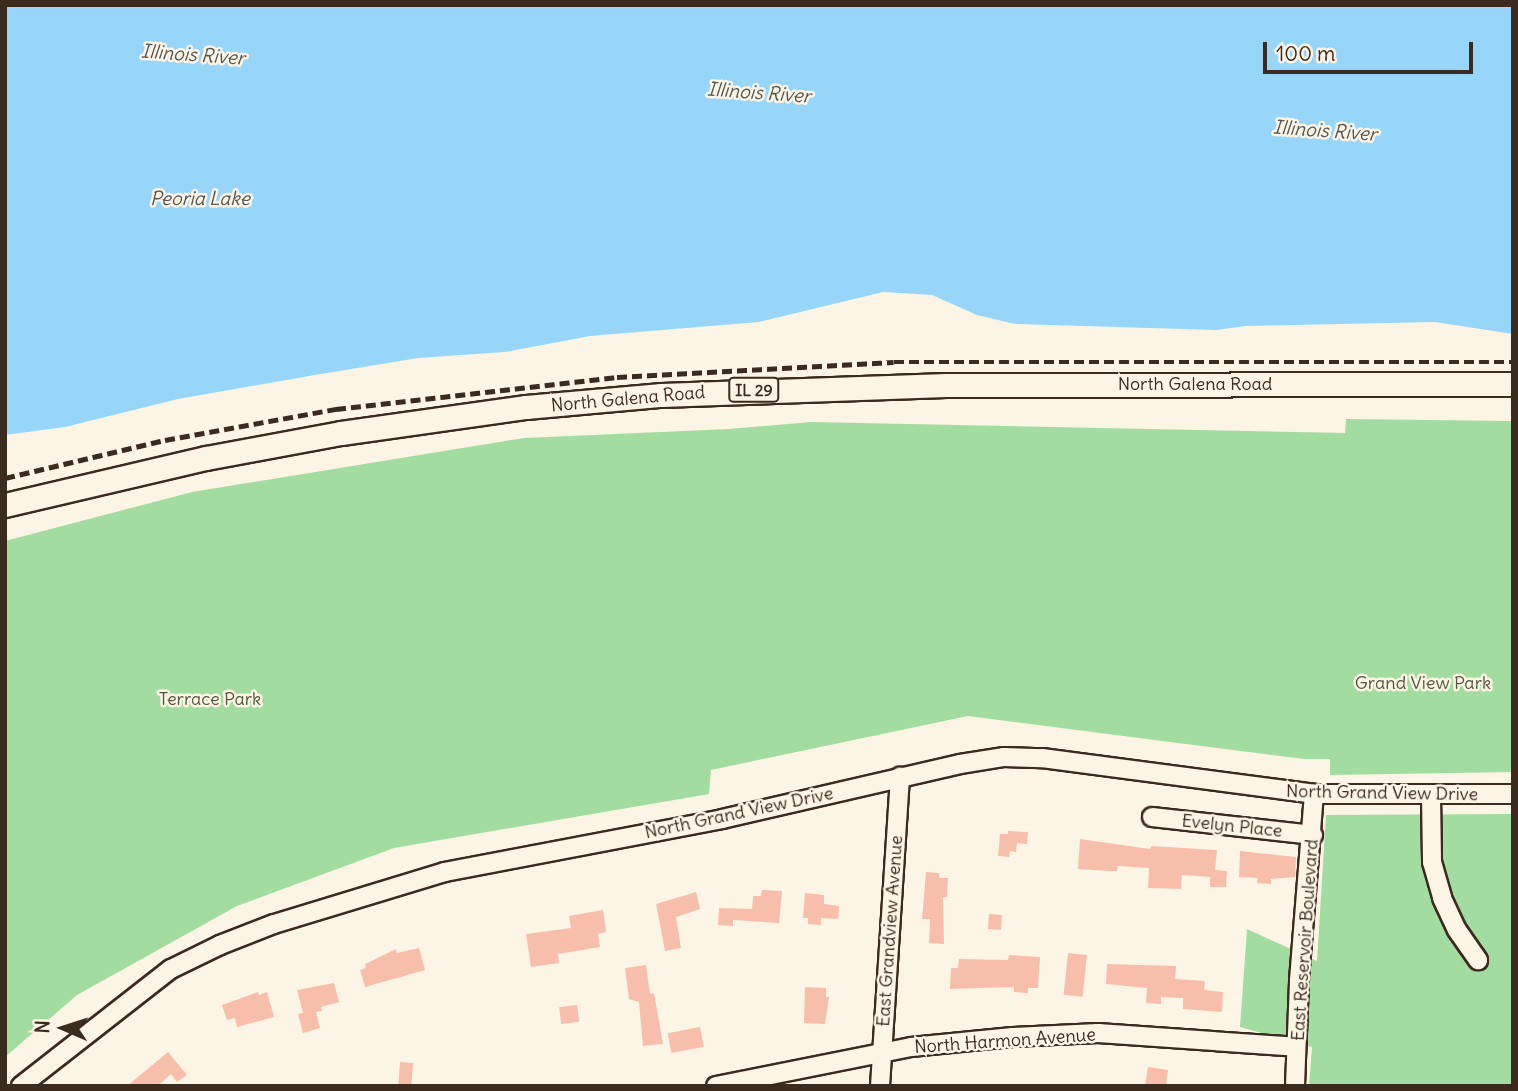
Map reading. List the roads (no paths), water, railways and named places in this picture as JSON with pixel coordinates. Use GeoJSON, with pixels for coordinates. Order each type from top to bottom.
{"type":"FeatureCollection","features":[{"type":"Feature","properties":{"kind":"main road","name":"North Galena Road"},"geometry":{"type":"LineString","coordinates":[[5,505],[206,458],[368,429],[526,407],[661,395],[958,385],[1513,384]]}},
{"type":"Feature","properties":{"kind":"street","name":"North Grand View Drive"},"geometry":{"type":"LineString","coordinates":[[21,1086],[171,969],[220,944],[274,924],[445,872],[722,818],[979,760],[1027,757],[1314,794],[1513,794]]}},
{"type":"Feature","properties":{"kind":"street","name":"East Grandview Avenue"},"geometry":{"type":"LineString","coordinates":[[880,1086],[900,777]]}},
{"type":"Feature","properties":{"kind":"street","name":"East Reservoir Boulevard"},"geometry":{"type":"LineString","coordinates":[[1295,1086],[1300,966],[1313,835],[1314,794]]}},
{"type":"Feature","properties":{"kind":"street"},"geometry":{"type":"LineString","coordinates":[[1431,796],[1433,862],[1442,898],[1457,930],[1478,960]]}},
{"type":"Feature","properties":{"kind":"street","name":"Evelyn Place"},"geometry":{"type":"LineString","coordinates":[[1152,817],[1313,835]]}},
{"type":"Feature","properties":{"kind":"street","name":"North Harmon Avenue"},"geometry":{"type":"LineString","coordinates":[[716,1086],[883,1052],[969,1040],[1090,1033],[1296,1047]]}},
{"type":"Feature","properties":{"kind":"water","name":"Peoria Lake"},"geometry":{"type":"Polygon","coordinates":[[[5,5],[1513,5],[1513,334],[1435,322],[1246,326],[1216,330],[1015,324],[977,315],[932,295],[883,292],[759,322],[590,336],[505,352],[418,358],[178,399],[65,427],[5,435],[5,5]]]}},
{"type":"Feature","properties":{"kind":"railway"},"geometry":{"type":"LineString","coordinates":[[5,478],[165,440],[336,409],[617,377],[894,362],[1513,362]]}},
{"type":"Feature","properties":{"kind":"water label","name":"Illinois River"},"geometry":{"type":"Point","coordinates":[193,55]}},
{"type":"Feature","properties":{"kind":"water label","name":"Illinois River"},"geometry":{"type":"Point","coordinates":[759,93]}},
{"type":"Feature","properties":{"kind":"water label","name":"Illinois River"},"geometry":{"type":"Point","coordinates":[1325,131]}},
{"type":"Feature","properties":{"kind":"park label","name":"Grand View Park"},"geometry":{"type":"Point","coordinates":[1423,683]}},
{"type":"Feature","properties":{"kind":"park label","name":"Terrace Park"},"geometry":{"type":"Point","coordinates":[210,699]}}]}
